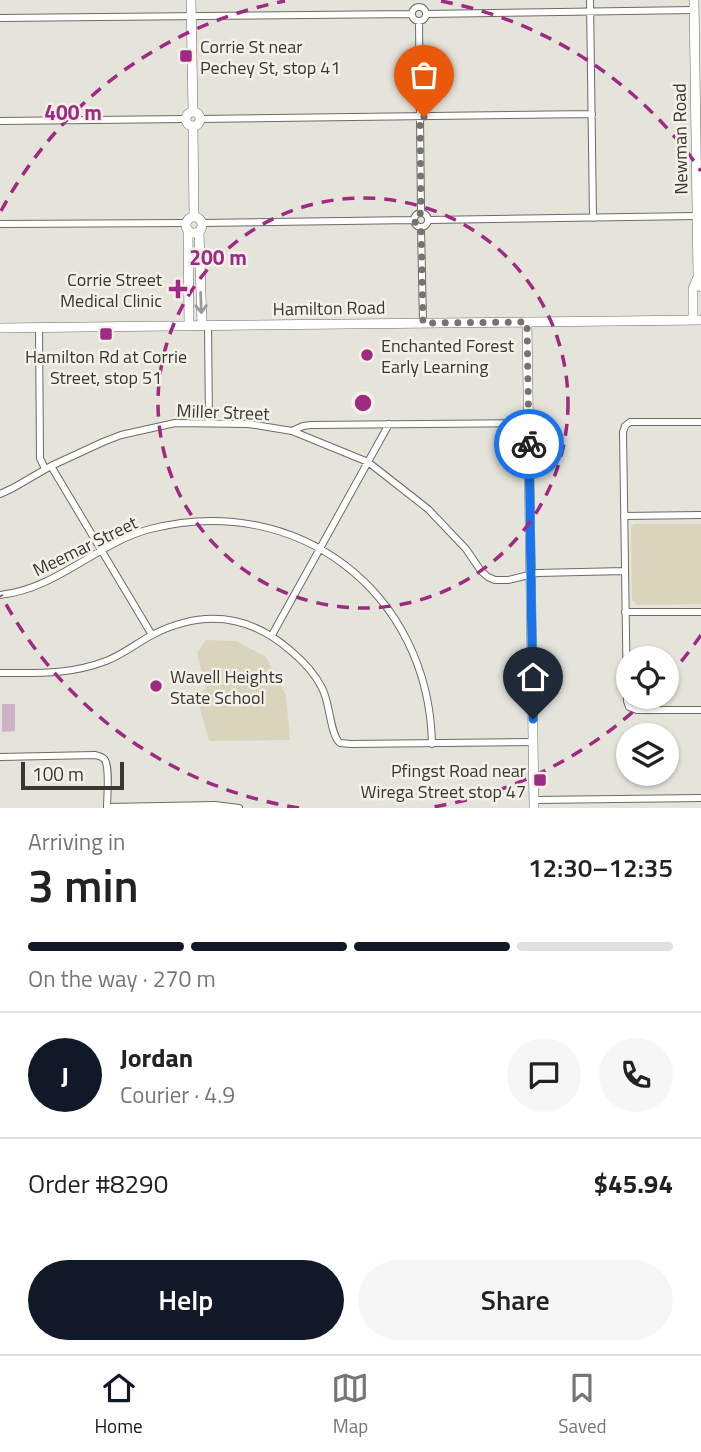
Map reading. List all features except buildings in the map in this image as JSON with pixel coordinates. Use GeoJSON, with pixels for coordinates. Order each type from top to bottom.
{"type":"FeatureCollection","features":[{"type":"Feature","properties":{"kind":"main road"},"geometry":{"type":"LineString","coordinates":[[189,326],[194,225],[191,0]]}},
{"type":"Feature","properties":{"kind":"main road","name":"Newman Road"},"geometry":{"type":"LineString","coordinates":[[694,5],[699,282],[693,289],[697,320]]}},
{"type":"Feature","properties":{"kind":"main road"},"geometry":{"type":"LineString","coordinates":[[194,225],[205,325]]}},
{"type":"Feature","properties":{"kind":"main road","name":"Hamilton Road"},"geometry":{"type":"LineString","coordinates":[[0,328],[697,320]]}},
{"type":"Feature","properties":{"kind":"main road"},"geometry":{"type":"LineString","coordinates":[[527,322],[534,804]]}},
{"type":"Feature","properties":{"kind":"street"},"geometry":{"type":"LineString","coordinates":[[590,0],[593,218]]}},
{"type":"Feature","properties":{"kind":"street"},"geometry":{"type":"LineString","coordinates":[[412,14],[419,3],[426,14]]}},
{"type":"Feature","properties":{"kind":"street"},"geometry":{"type":"LineString","coordinates":[[426,14],[591,12],[694,5]]}},
{"type":"Feature","properties":{"kind":"street"},"geometry":{"type":"LineString","coordinates":[[0,18],[412,14]]}},
{"type":"Feature","properties":{"kind":"street"},"geometry":{"type":"LineString","coordinates":[[412,14],[419,21]]}},
{"type":"Feature","properties":{"kind":"street"},"geometry":{"type":"LineString","coordinates":[[419,21],[426,14]]}},
{"type":"Feature","properties":{"kind":"street"},"geometry":{"type":"LineString","coordinates":[[419,21],[421,213]]}},
{"type":"Feature","properties":{"kind":"street"},"geometry":{"type":"LineString","coordinates":[[0,121],[592,114]]}},
{"type":"Feature","properties":{"kind":"street"},"geometry":{"type":"LineString","coordinates":[[414,220],[417,214],[421,213]]}},
{"type":"Feature","properties":{"kind":"street"},"geometry":{"type":"LineString","coordinates":[[421,213],[425,214],[428,220]]}},
{"type":"Feature","properties":{"kind":"street"},"geometry":{"type":"LineString","coordinates":[[428,220],[697,216]]}},
{"type":"Feature","properties":{"kind":"street"},"geometry":{"type":"LineString","coordinates":[[0,224],[194,225],[414,220]]}},
{"type":"Feature","properties":{"kind":"street"},"geometry":{"type":"LineString","coordinates":[[414,220],[421,227]]}},
{"type":"Feature","properties":{"kind":"street"},"geometry":{"type":"LineString","coordinates":[[421,227],[427,224],[428,220]]}},
{"type":"Feature","properties":{"kind":"street"},"geometry":{"type":"LineString","coordinates":[[421,227],[423,323]]}},
{"type":"Feature","properties":{"kind":"street"},"geometry":{"type":"LineString","coordinates":[[205,325],[209,423]]}},
{"type":"Feature","properties":{"kind":"street"},"geometry":{"type":"LineString","coordinates":[[39,327],[40,458],[102,551],[152,635]]}},
{"type":"Feature","properties":{"kind":"street"},"geometry":{"type":"LineString","coordinates":[[701,422],[634,422],[626,425],[623,432],[626,699],[629,707],[637,710],[701,710]]}},
{"type":"Feature","properties":{"kind":"street","name":"Miller Street"},"geometry":{"type":"LineString","coordinates":[[0,494],[48,467],[121,435],[175,423],[249,424],[292,431],[368,462],[429,509],[488,577],[503,581],[531,575]]}},
{"type":"Feature","properties":{"kind":"street"},"geometry":{"type":"LineString","coordinates":[[292,431],[307,425],[529,423]]}},
{"type":"Feature","properties":{"kind":"street"},"geometry":{"type":"LineString","coordinates":[[272,635],[389,424]]}},
{"type":"Feature","properties":{"kind":"street"},"geometry":{"type":"LineString","coordinates":[[624,516],[701,515]]}},
{"type":"Feature","properties":{"kind":"street","name":"Meemar Street"},"geometry":{"type":"LineString","coordinates":[[0,595],[46,583],[102,551],[149,529],[191,521],[233,521],[273,528],[320,549],[359,576],[385,604],[414,654],[426,688],[432,744]]}},
{"type":"Feature","properties":{"kind":"street"},"geometry":{"type":"LineString","coordinates":[[531,575],[625,571]]}},
{"type":"Feature","properties":{"kind":"street"},"geometry":{"type":"LineString","coordinates":[[625,612],[701,612]]}},
{"type":"Feature","properties":{"kind":"street"},"geometry":{"type":"LineString","coordinates":[[0,673],[69,671],[107,661],[172,626],[223,619],[247,623],[272,635],[310,670],[322,688],[330,709],[337,741],[346,744],[533,742]]}},
{"type":"Feature","properties":{"kind":"street"},"geometry":{"type":"LineString","coordinates":[[0,757],[100,756],[107,768],[107,807],[215,805],[239,808]]}},
{"type":"Feature","properties":{"kind":"street"},"geometry":{"type":"LineString","coordinates":[[534,804],[701,798]]}},
{"type":"Feature","properties":{"kind":"shaded area"},"geometry":{"type":"Polygon","coordinates":[[[634,524],[701,524],[701,604],[637,605],[632,600],[631,527],[634,524]]]}},
{"type":"Feature","properties":{"kind":"shaded area"},"geometry":{"type":"Polygon","coordinates":[[[206,640],[236,641],[266,657],[286,695],[290,740],[209,741],[196,694],[206,689],[197,653],[206,640]]]}},
{"type":"Feature","properties":{"kind":"shaded area"},"geometry":{"type":"Polygon","coordinates":[[[2,704],[15,704],[15,731],[2,732],[2,704]]]}},
{"type":"Feature","properties":{"kind":"way so far"},"geometry":{"type":"LineString","coordinates":[[424,117],[420,117],[421,213],[417,214],[414,220],[421,227],[423,323],[527,322],[529,444]]}},
{"type":"Feature","properties":{"kind":"place","name":"Corrie St near Pechey St, stop 41"},"geometry":{"type":"Point","coordinates":[186,56]}},
{"type":"Feature","properties":{"kind":"place","name":"Corrie Street Medical Clinic"},"geometry":{"type":"Point","coordinates":[178,289]}},
{"type":"Feature","properties":{"kind":"place","name":"Hamilton Rd at Corrie Street, stop 51"},"geometry":{"type":"Point","coordinates":[106,334]}},
{"type":"Feature","properties":{"kind":"place","name":"Enchanted Forest Early Learning"},"geometry":{"type":"Point","coordinates":[367,355]}},
{"type":"Feature","properties":{"kind":"place","name":"Wavell Heights State School"},"geometry":{"type":"Point","coordinates":[156,686]}},
{"type":"Feature","properties":{"kind":"place","name":"Pfingst Road near Wirega Street stop 47"},"geometry":{"type":"Point","coordinates":[540,780]}},
{"type":"Feature","properties":{"kind":"route"},"geometry":{"type":"LineString","coordinates":[[529,444],[533,719]]}}]}
